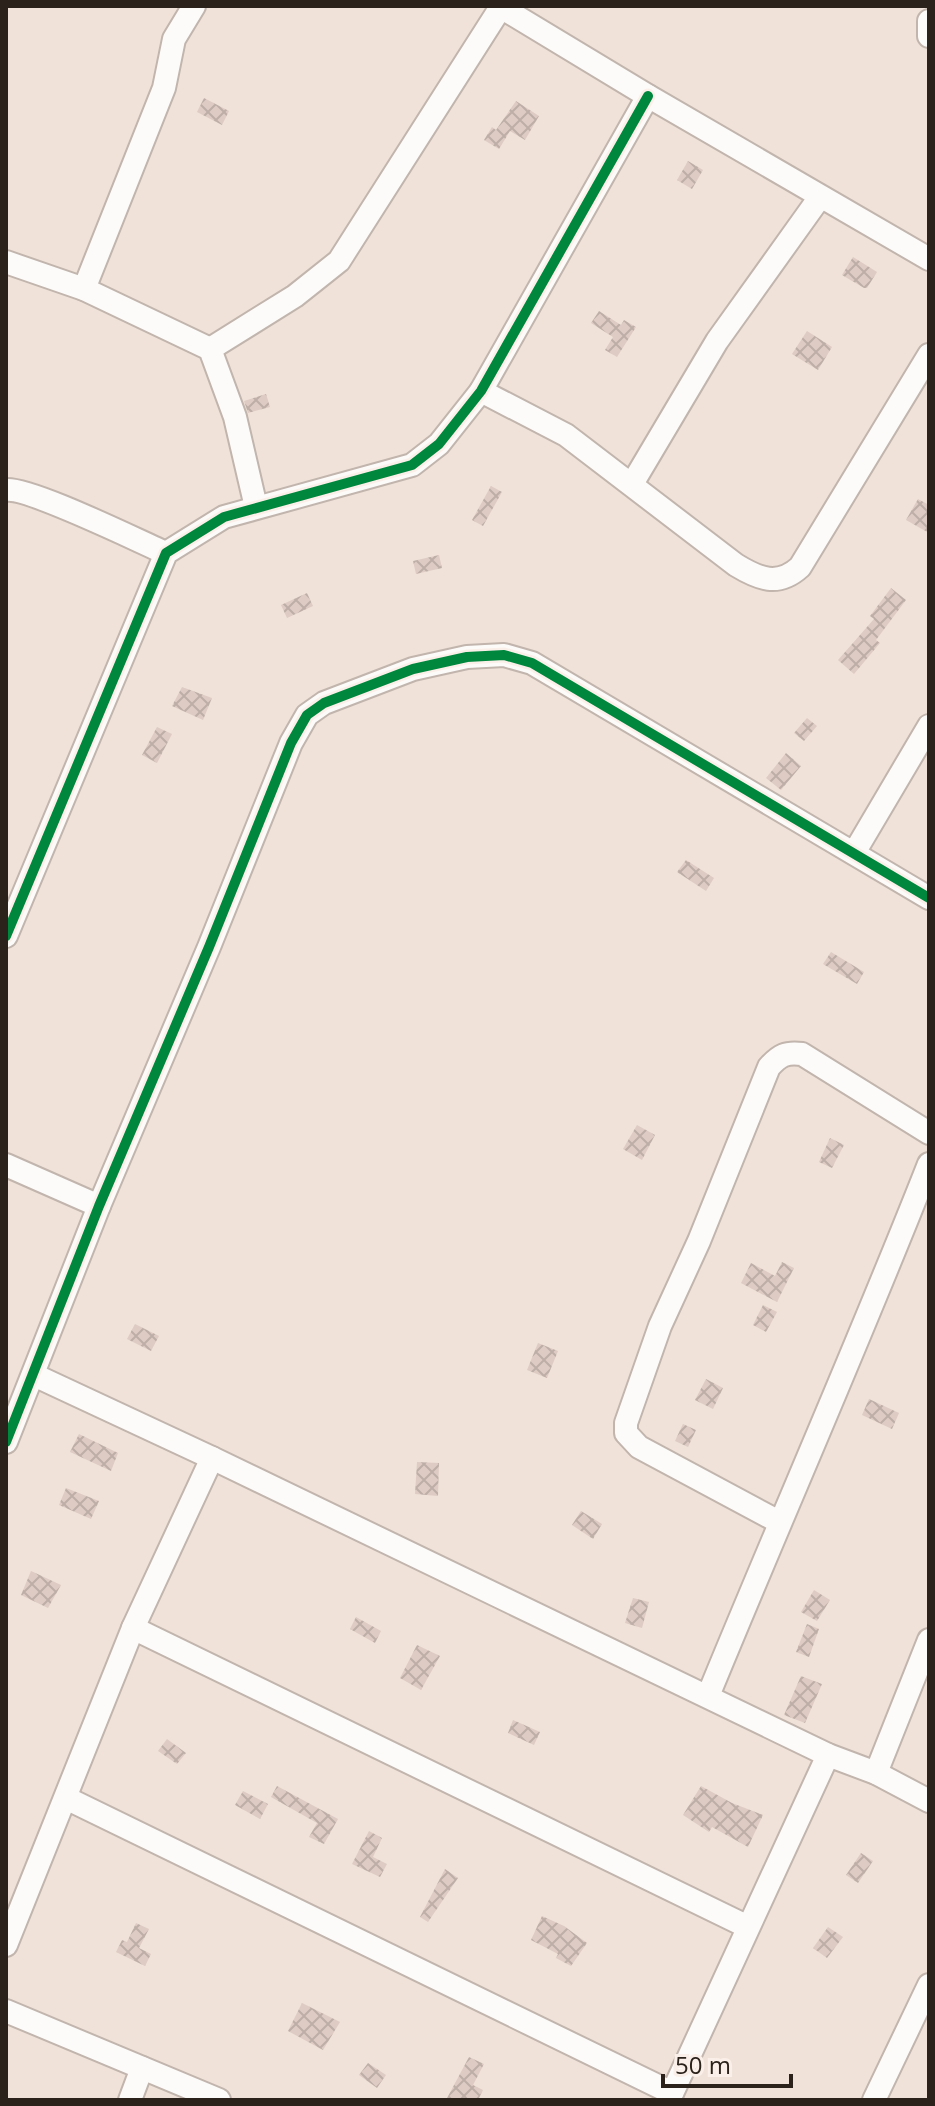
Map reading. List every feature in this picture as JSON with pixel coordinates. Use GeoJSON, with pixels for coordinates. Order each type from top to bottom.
{"type":"FeatureCollection","features":[{"type":"Feature","properties":{"kind":"street"},"geometry":{"type":"LineString","coordinates":[[84,289],[164,88],[174,39],[194,6]]}},
{"type":"Feature","properties":{"kind":"street"},"geometry":{"type":"LineString","coordinates":[[210,349],[295,296],[339,261],[500,7],[929,259]]}},
{"type":"Feature","properties":{"kind":"street"},"geometry":{"type":"LineString","coordinates":[[929,21],[929,36]]}},
{"type":"Feature","properties":{"kind":"street"},"geometry":{"type":"LineString","coordinates":[[6,936],[166,553],[224,517],[412,465],[439,444],[481,391],[648,96]]}},
{"type":"Feature","properties":{"kind":"street"},"geometry":{"type":"LineString","coordinates":[[632,484],[717,341],[820,197]]}},
{"type":"Feature","properties":{"kind":"street"},"geometry":{"type":"LineString","coordinates":[[6,262],[84,289],[210,349],[235,417],[256,507]]}},
{"type":"Feature","properties":{"kind":"street"},"geometry":{"type":"LineString","coordinates":[[481,391],[566,435],[753,575],[768,579],[789,576],[800,567],[929,355]]}},
{"type":"Feature","properties":{"kind":"street"},"geometry":{"type":"LineString","coordinates":[[6,490],[13,489],[38,497],[166,553]]}},
{"type":"Feature","properties":{"kind":"street"},"geometry":{"type":"LineString","coordinates":[[6,1442],[99,1206],[291,743],[307,715],[324,703],[413,669],[467,657],[504,655],[532,663],[929,898]]}},
{"type":"Feature","properties":{"kind":"street"},"geometry":{"type":"LineString","coordinates":[[854,853],[929,726]]}},
{"type":"Feature","properties":{"kind":"street"},"geometry":{"type":"LineString","coordinates":[[779,1522],[639,1447],[626,1433],[626,1423],[660,1326],[699,1241],[769,1067],[779,1055],[790,1052],[802,1054],[929,1133]]}},
{"type":"Feature","properties":{"kind":"street"},"geometry":{"type":"LineString","coordinates":[[708,1696],[779,1522],[866,1323],[929,1164]]}},
{"type":"Feature","properties":{"kind":"street"},"geometry":{"type":"LineString","coordinates":[[6,1165],[99,1206]]}},
{"type":"Feature","properties":{"kind":"street"},"geometry":{"type":"LineString","coordinates":[[34,1375],[828,1755],[876,1773],[929,1801]]}},
{"type":"Feature","properties":{"kind":"street"},"geometry":{"type":"LineString","coordinates":[[6,1945],[133,1628],[212,1458]]}},
{"type":"Feature","properties":{"kind":"street"},"geometry":{"type":"LineString","coordinates":[[133,1628],[748,1927]]}},
{"type":"Feature","properties":{"kind":"street"},"geometry":{"type":"LineString","coordinates":[[876,1773],[929,1640]]}},
{"type":"Feature","properties":{"kind":"street"},"geometry":{"type":"LineString","coordinates":[[66,1798],[670,2096],[828,1755]]}},
{"type":"Feature","properties":{"kind":"street"},"geometry":{"type":"LineString","coordinates":[[874,2100],[929,1985]]}},
{"type":"Feature","properties":{"kind":"street"},"geometry":{"type":"LineString","coordinates":[[6,2011],[219,2100]]}},
{"type":"Feature","properties":{"kind":"street"},"geometry":{"type":"LineString","coordinates":[[130,2100],[142,2068]]}},
{"type":"Feature","properties":{"kind":"building"},"geometry":{"type":"Polygon","coordinates":[[[204,98],[229,111],[222,125],[197,112],[204,98]]]}},
{"type":"Feature","properties":{"kind":"building"},"geometry":{"type":"Polygon","coordinates":[[[516,101],[539,116],[525,140],[510,131],[499,149],[484,140],[492,127],[496,130],[516,101]]]}},
{"type":"Feature","properties":{"kind":"building"},"geometry":{"type":"Polygon","coordinates":[[[688,161],[703,170],[692,189],[677,180],[688,161]]]}},
{"type":"Feature","properties":{"kind":"building"},"geometry":{"type":"Polygon","coordinates":[[[853,257],[877,272],[867,288],[842,275],[853,257]]]}},
{"type":"Feature","properties":{"kind":"building"},"geometry":{"type":"Polygon","coordinates":[[[599,311],[621,325],[624,320],[636,327],[617,357],[605,350],[613,337],[591,323],[599,311]]]}},
{"type":"Feature","properties":{"kind":"building"},"geometry":{"type":"Polygon","coordinates":[[[807,331],[832,347],[818,370],[792,354],[807,331]]]}},
{"type":"Feature","properties":{"kind":"building"},"geometry":{"type":"Polygon","coordinates":[[[266,394],[270,407],[248,413],[244,401],[266,394]]]}},
{"type":"Feature","properties":{"kind":"building"},"geometry":{"type":"Polygon","coordinates":[[[491,486],[502,492],[483,526],[472,520],[491,486]]]}},
{"type":"Feature","properties":{"kind":"building"},"geometry":{"type":"Polygon","coordinates":[[[918,499],[929,505],[929,533],[906,520],[918,499]]]}},
{"type":"Feature","properties":{"kind":"building"},"geometry":{"type":"Polygon","coordinates":[[[439,555],[442,568],[416,574],[413,561],[439,555]]]}},
{"type":"Feature","properties":{"kind":"building"},"geometry":{"type":"Polygon","coordinates":[[[891,588],[906,600],[876,640],[880,643],[854,674],[838,660],[874,619],[870,616],[891,588]]]}},
{"type":"Feature","properties":{"kind":"building"},"geometry":{"type":"Polygon","coordinates":[[[307,593],[313,606],[287,618],[281,605],[307,593]]]}},
{"type":"Feature","properties":{"kind":"building"},"geometry":{"type":"Polygon","coordinates":[[[182,687],[212,698],[203,720],[172,706],[182,687]]]}},
{"type":"Feature","properties":{"kind":"building"},"geometry":{"type":"Polygon","coordinates":[[[807,718],[817,726],[804,741],[794,733],[807,718]]]}},
{"type":"Feature","properties":{"kind":"building"},"geometry":{"type":"Polygon","coordinates":[[[157,727],[172,734],[157,763],[142,755],[157,727]]]}},
{"type":"Feature","properties":{"kind":"building"},"geometry":{"type":"Polygon","coordinates":[[[786,753],[801,766],[781,790],[766,778],[786,753]]]}},
{"type":"Feature","properties":{"kind":"building"},"geometry":{"type":"Polygon","coordinates":[[[686,860],[714,878],[706,891],[677,872],[686,860]]]}},
{"type":"Feature","properties":{"kind":"building"},"geometry":{"type":"Polygon","coordinates":[[[831,952],[864,972],[857,984],[823,964],[831,952]]]}},
{"type":"Feature","properties":{"kind":"building"},"geometry":{"type":"Polygon","coordinates":[[[637,1125],[655,1135],[642,1160],[623,1149],[637,1125]]]}},
{"type":"Feature","properties":{"kind":"building"},"geometry":{"type":"Polygon","coordinates":[[[830,1138],[844,1145],[832,1168],[819,1162],[830,1138]]]}},
{"type":"Feature","properties":{"kind":"building"},"geometry":{"type":"Polygon","coordinates":[[[782,1262],[794,1268],[777,1302],[741,1283],[751,1263],[775,1276],[782,1262]]]}},
{"type":"Feature","properties":{"kind":"building"},"geometry":{"type":"Polygon","coordinates":[[[763,1305],[777,1312],[766,1332],[753,1325],[763,1305]]]}},
{"type":"Feature","properties":{"kind":"building"},"geometry":{"type":"Polygon","coordinates":[[[135,1324],[159,1336],[151,1351],[127,1339],[135,1324]]]}},
{"type":"Feature","properties":{"kind":"building"},"geometry":{"type":"Polygon","coordinates":[[[538,1343],[558,1351],[547,1378],[527,1370],[538,1343]]]}},
{"type":"Feature","properties":{"kind":"building"},"geometry":{"type":"Polygon","coordinates":[[[706,1379],[723,1388],[713,1409],[695,1400],[706,1379]]]}},
{"type":"Feature","properties":{"kind":"building"},"geometry":{"type":"Polygon","coordinates":[[[869,1399],[899,1413],[892,1429],[862,1415],[869,1399]]]}},
{"type":"Feature","properties":{"kind":"building"},"geometry":{"type":"Polygon","coordinates":[[[683,1424],[696,1430],[688,1447],[675,1441],[683,1424]]]}},
{"type":"Feature","properties":{"kind":"building"},"geometry":{"type":"Polygon","coordinates":[[[79,1434],[118,1453],[111,1471],[70,1452],[79,1434]]]}},
{"type":"Feature","properties":{"kind":"building"},"geometry":{"type":"Polygon","coordinates":[[[417,1462],[439,1463],[438,1496],[415,1494],[417,1462]]]}},
{"type":"Feature","properties":{"kind":"building"},"geometry":{"type":"Polygon","coordinates":[[[66,1488],[99,1501],[91,1519],[59,1505],[66,1488]]]}},
{"type":"Feature","properties":{"kind":"building"},"geometry":{"type":"Polygon","coordinates":[[[581,1511],[602,1524],[593,1539],[572,1525],[581,1511]]]}},
{"type":"Feature","properties":{"kind":"building"},"geometry":{"type":"Polygon","coordinates":[[[31,1571],[61,1585],[48,1608],[21,1595],[31,1571]]]}},
{"type":"Feature","properties":{"kind":"building"},"geometry":{"type":"Polygon","coordinates":[[[814,1590],[830,1600],[817,1621],[801,1612],[814,1590]]]}},
{"type":"Feature","properties":{"kind":"building"},"geometry":{"type":"Polygon","coordinates":[[[633,1598],[649,1602],[642,1628],[625,1623],[633,1598]]]}},
{"type":"Feature","properties":{"kind":"building"},"geometry":{"type":"Polygon","coordinates":[[[356,1617],[381,1631],[375,1643],[350,1629],[356,1617]]]}},
{"type":"Feature","properties":{"kind":"building"},"geometry":{"type":"Polygon","coordinates":[[[807,1624],[819,1629],[809,1657],[796,1652],[807,1624]]]}},
{"type":"Feature","properties":{"kind":"building"},"geometry":{"type":"Polygon","coordinates":[[[417,1645],[440,1656],[421,1690],[400,1678],[417,1645]]]}},
{"type":"Feature","properties":{"kind":"building"},"geometry":{"type":"Polygon","coordinates":[[[801,1676],[822,1684],[805,1723],[784,1715],[801,1676]]]}},
{"type":"Feature","properties":{"kind":"building"},"geometry":{"type":"Polygon","coordinates":[[[513,1720],[540,1732],[534,1745],[508,1733],[513,1720]]]}},
{"type":"Feature","properties":{"kind":"building"},"geometry":{"type":"Polygon","coordinates":[[[167,1739],[186,1753],[177,1764],[158,1751],[167,1739]]]}},
{"type":"Feature","properties":{"kind":"building"},"geometry":{"type":"Polygon","coordinates":[[[277,1786],[338,1819],[324,1844],[309,1837],[317,1823],[271,1797],[277,1786]]]}},
{"type":"Feature","properties":{"kind":"building"},"geometry":{"type":"Polygon","coordinates":[[[701,1786],[763,1815],[748,1847],[712,1827],[709,1832],[683,1815],[701,1786]]]}},
{"type":"Feature","properties":{"kind":"building"},"geometry":{"type":"Polygon","coordinates":[[[243,1791],[268,1804],[260,1819],[235,1805],[243,1791]]]}},
{"type":"Feature","properties":{"kind":"building"},"geometry":{"type":"Polygon","coordinates":[[[369,1831],[382,1838],[373,1857],[387,1864],[380,1877],[352,1864],[369,1831]]]}},
{"type":"Feature","properties":{"kind":"building"},"geometry":{"type":"Polygon","coordinates":[[[861,1853],[873,1861],[858,1883],[846,1875],[861,1853]]]}},
{"type":"Feature","properties":{"kind":"building"},"geometry":{"type":"Polygon","coordinates":[[[445,1869],[458,1878],[428,1922],[420,1917],[445,1869]]]}},
{"type":"Feature","properties":{"kind":"building"},"geometry":{"type":"Polygon","coordinates":[[[542,1916],[564,1926],[587,1943],[571,1966],[556,1958],[558,1954],[531,1940],[542,1916]]]}},
{"type":"Feature","properties":{"kind":"building"},"geometry":{"type":"Polygon","coordinates":[[[136,1923],[149,1929],[139,1948],[151,1954],[145,1966],[116,1952],[122,1940],[127,1942],[136,1923]]]}},
{"type":"Feature","properties":{"kind":"building"},"geometry":{"type":"Polygon","coordinates":[[[828,1927],[843,1937],[827,1958],[813,1948],[828,1927]]]}},
{"type":"Feature","properties":{"kind":"building"},"geometry":{"type":"Polygon","coordinates":[[[302,2003],[340,2022],[323,2050],[288,2031],[302,2003]]]}},
{"type":"Feature","properties":{"kind":"building"},"geometry":{"type":"Polygon","coordinates":[[[469,2057],[484,2064],[473,2085],[483,2090],[478,2100],[446,2100],[469,2057]]]}},
{"type":"Feature","properties":{"kind":"building"},"geometry":{"type":"Polygon","coordinates":[[[368,2063],[386,2075],[377,2088],[359,2075],[368,2063]]]}},
{"type":"Feature","properties":{"kind":"cycle path"},"geometry":{"type":"LineString","coordinates":[[6,936],[166,553],[224,517],[412,465],[439,444],[481,391],[648,96]]}},
{"type":"Feature","properties":{"kind":"cycle path"},"geometry":{"type":"LineString","coordinates":[[6,1442],[99,1206],[291,743],[307,715],[324,703],[413,669],[467,657],[504,655],[532,663],[929,898]]}}]}
